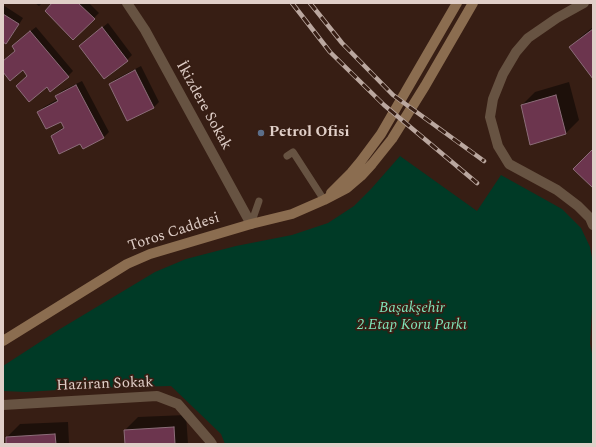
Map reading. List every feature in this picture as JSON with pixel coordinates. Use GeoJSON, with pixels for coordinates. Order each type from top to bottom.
{"type":"FeatureCollection","features":[{"type":"Feature","properties":{"kind":"main road","name":"Toros Caddesi"},"geometry":{"type":"LineString","coordinates":[[324,200],[361,162],[381,134],[457,3]]}},
{"type":"Feature","properties":{"kind":"main road","name":"Toros Caddesi"},"geometry":{"type":"LineString","coordinates":[[3,341],[127,264],[150,254],[251,224],[292,214],[347,188],[361,176],[392,139],[425,86],[472,3]]}},
{"type":"Feature","properties":{"kind":"street","name":"İkizdere Sokak"},"geometry":{"type":"LineString","coordinates":[[127,3],[145,30],[251,224]]}},
{"type":"Feature","properties":{"kind":"street"},"geometry":{"type":"LineString","coordinates":[[584,3],[557,18],[528,38],[516,52],[503,74],[493,99],[490,117],[498,146],[509,164],[557,190],[578,206],[590,218],[593,224]]}},
{"type":"Feature","properties":{"kind":"street","name":"Haziran Sokak"},"geometry":{"type":"LineString","coordinates":[[3,405],[157,396],[178,404],[212,444]]}},
{"type":"Feature","properties":{"kind":"lane"},"geometry":{"type":"LineString","coordinates":[[286,156],[293,152],[324,200]]}},
{"type":"Feature","properties":{"kind":"lane"},"geometry":{"type":"LineString","coordinates":[[251,224],[259,202]]}},
{"type":"Feature","properties":{"kind":"green space","name":"Başakşehir 2.Etap Koru Parkı"},"geometry":{"type":"Polygon","coordinates":[[[400,156],[477,211],[501,175],[562,209],[581,228],[590,247],[593,263],[590,344],[593,358],[593,444],[225,444],[221,434],[171,386],[90,388],[26,392],[3,391],[3,366],[60,329],[155,272],[186,259],[236,246],[292,235],[328,223],[354,206],[400,156]]]}},
{"type":"Feature","properties":{"kind":"building"},"geometry":{"type":"Polygon","coordinates":[[[52,3],[78,3],[95,19],[73,40],[45,11],[52,3]]]}},
{"type":"Feature","properties":{"kind":"building"},"geometry":{"type":"Polygon","coordinates":[[[3,14],[19,24],[6,44],[3,42],[3,14]]]}},
{"type":"Feature","properties":{"kind":"building"},"geometry":{"type":"Polygon","coordinates":[[[102,27],[128,61],[104,79],[79,46],[102,27]]]}},
{"type":"Feature","properties":{"kind":"building"},"geometry":{"type":"Polygon","coordinates":[[[593,29],[593,79],[569,47],[593,29]]]}},
{"type":"Feature","properties":{"kind":"building"},"geometry":{"type":"Polygon","coordinates":[[[30,31],[69,77],[50,92],[47,87],[29,102],[16,86],[27,76],[23,70],[10,81],[3,72],[3,61],[15,51],[12,46],[30,31]]]}},
{"type":"Feature","properties":{"kind":"building"},"geometry":{"type":"Polygon","coordinates":[[[135,70],[154,108],[127,121],[109,84],[135,70]]]}},
{"type":"Feature","properties":{"kind":"building"},"geometry":{"type":"Polygon","coordinates":[[[76,85],[104,138],[83,149],[80,144],[59,154],[51,136],[64,128],[61,122],[46,129],[37,112],[58,101],[55,96],[76,85]]]}},
{"type":"Feature","properties":{"kind":"building"},"geometry":{"type":"Polygon","coordinates":[[[556,95],[566,134],[530,145],[521,105],[556,95]]]}},
{"type":"Feature","properties":{"kind":"building"},"geometry":{"type":"Polygon","coordinates":[[[593,149],[593,188],[573,169],[593,149]]]}},
{"type":"Feature","properties":{"kind":"building"},"geometry":{"type":"Polygon","coordinates":[[[174,427],[175,444],[125,444],[124,430],[174,427]]]}},
{"type":"Feature","properties":{"kind":"building"},"geometry":{"type":"Polygon","coordinates":[[[55,434],[56,444],[6,444],[6,437],[55,434]]]}},
{"type":"Feature","properties":{"kind":"railway"},"geometry":{"type":"LineString","coordinates":[[292,3],[330,52],[384,105],[477,183]]}},
{"type":"Feature","properties":{"kind":"railway"},"geometry":{"type":"LineString","coordinates":[[310,3],[342,43],[393,95],[484,161]]}},
{"type":"Feature","properties":{"kind":"place","name":"Petrol Ofisi"},"geometry":{"type":"Point","coordinates":[261,133]}}]}
